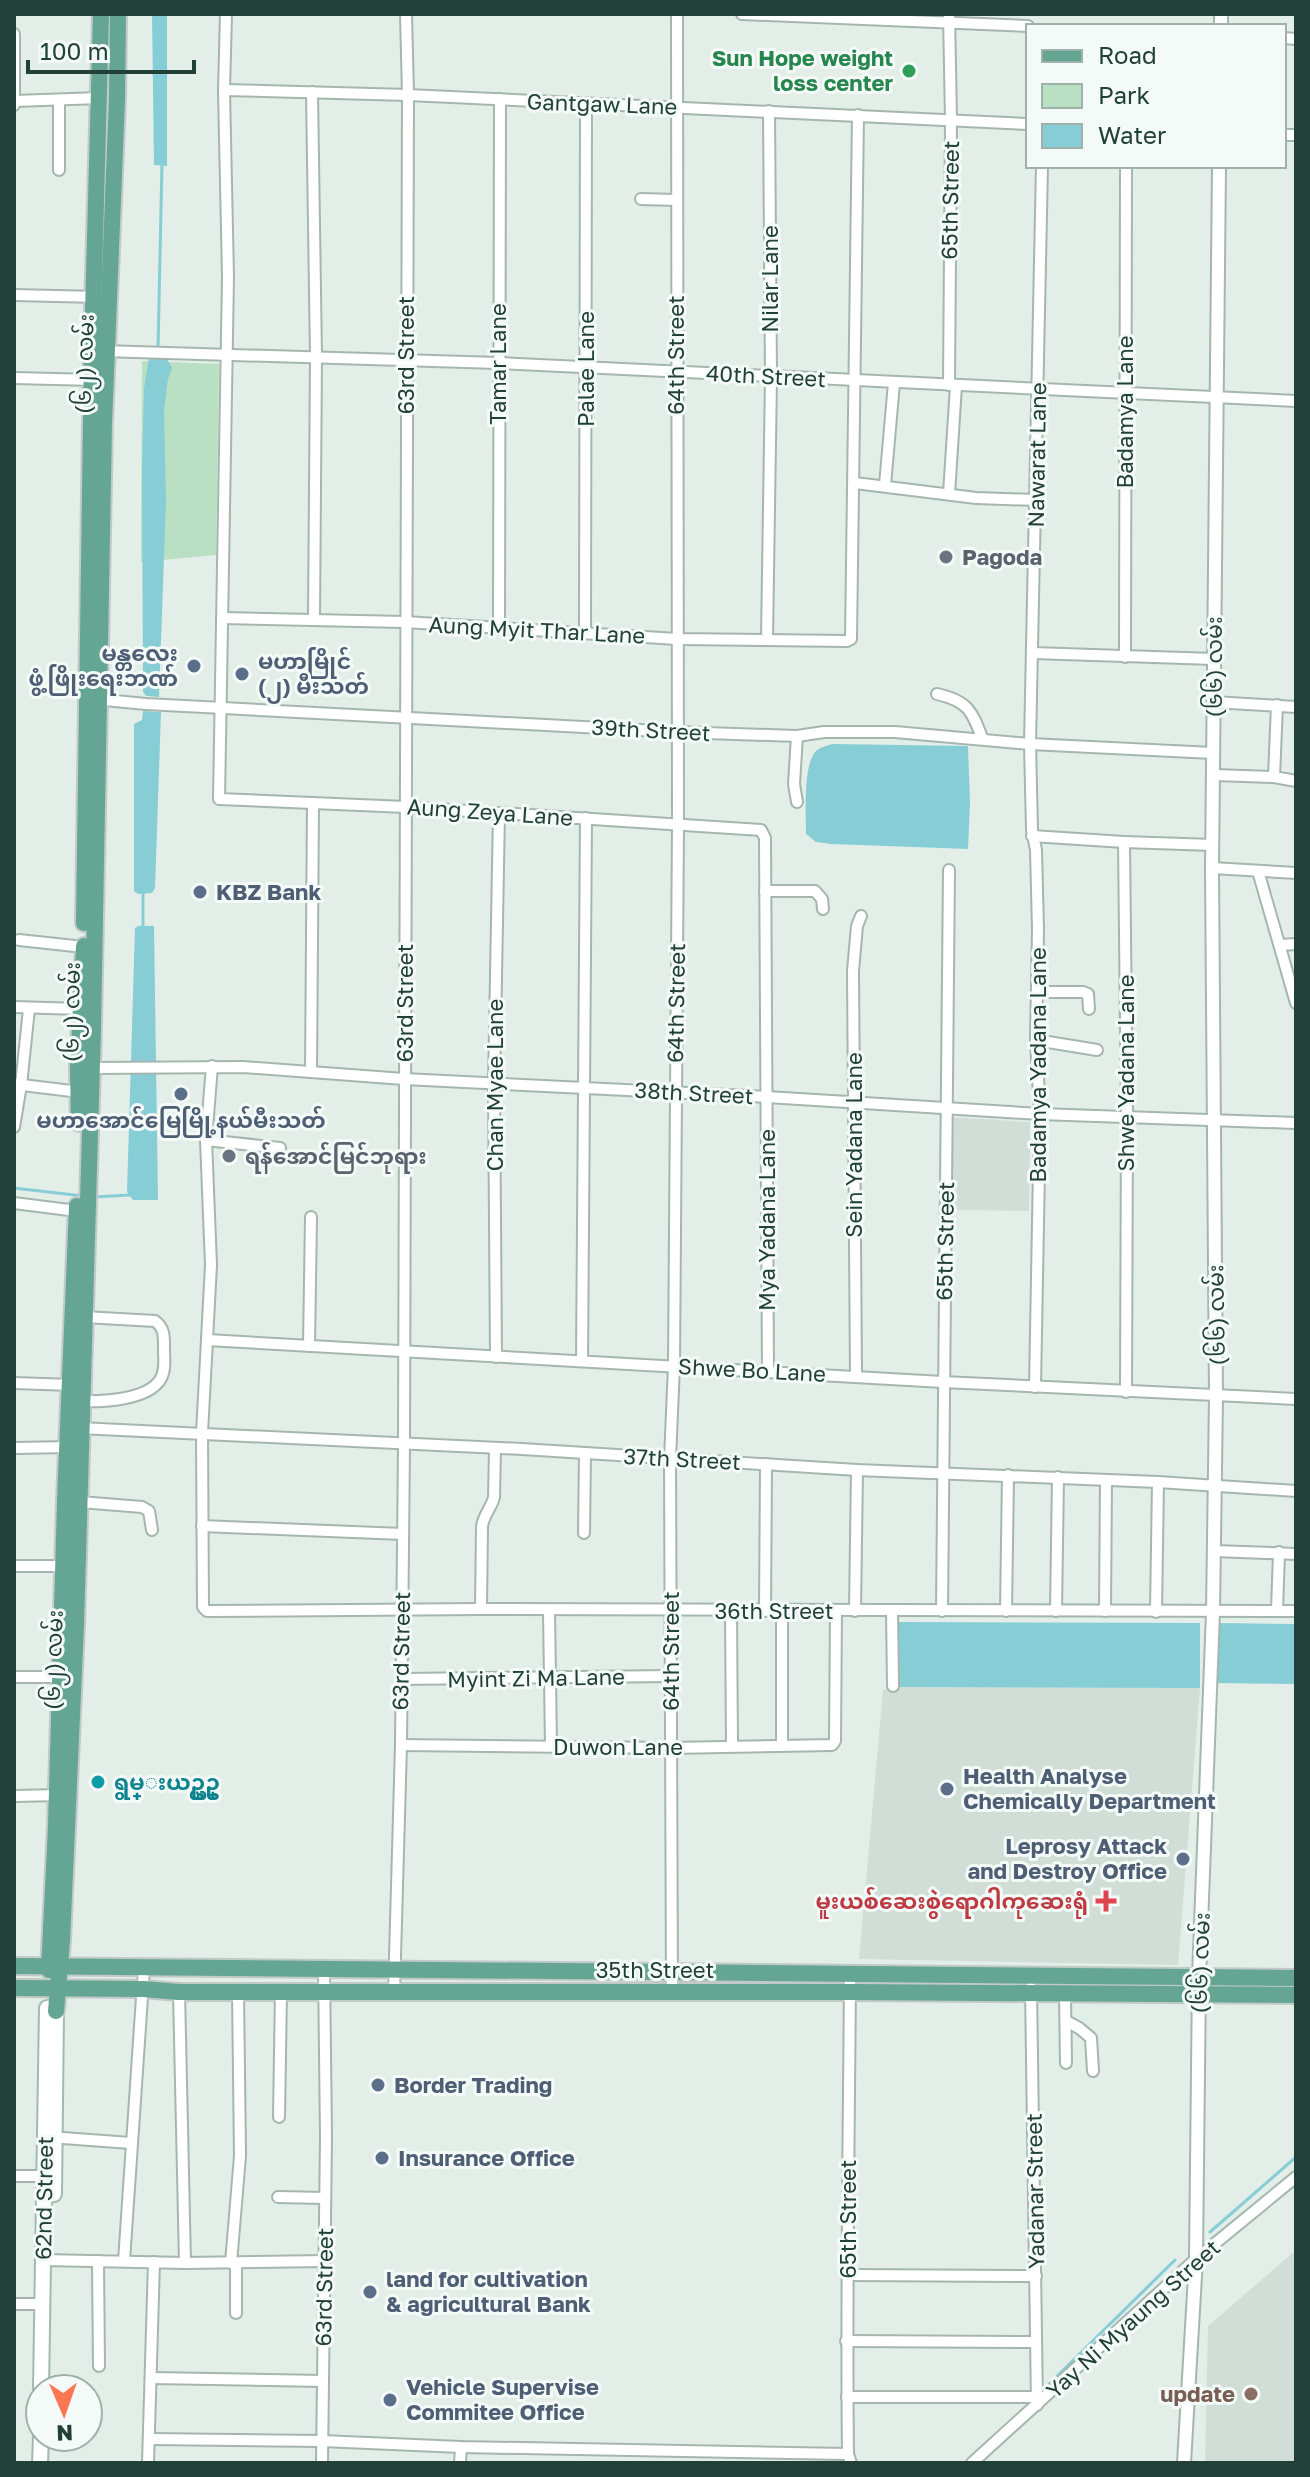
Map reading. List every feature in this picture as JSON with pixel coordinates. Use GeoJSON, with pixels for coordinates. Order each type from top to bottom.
{"type":"FeatureCollection","features":[{"type":"Feature","properties":{"kind":"main road","name":"(၆၂) လမ်း"},"geometry":{"type":"LineString","coordinates":[[85,1092],[91,1068],[101,297],[101,14]]}},
{"type":"Feature","properties":{"kind":"main road","name":"(၆၂) လမ်း"},"geometry":{"type":"LineString","coordinates":[[101,297],[117,99],[118,14]]}},
{"type":"Feature","properties":{"kind":"main road","name":"(၆၂) လမ်း"},"geometry":{"type":"LineString","coordinates":[[52,2009],[75,1447],[85,1092],[81,1009],[94,699]]}},
{"type":"Feature","properties":{"kind":"main road","name":"(၆၂) လမ်း"},"geometry":{"type":"LineString","coordinates":[[76,1393],[84,1317],[81,1200]]}},
{"type":"Feature","properties":{"kind":"main road","name":"(၆၂) လမ်း"},"geometry":{"type":"LineString","coordinates":[[70,1566],[80,1502],[75,1447]]}},
{"type":"Feature","properties":{"kind":"main road","name":"35th Street"},"geometry":{"type":"LineString","coordinates":[[14,1966],[1296,1978]]}},
{"type":"Feature","properties":{"kind":"main road","name":"35th Street"},"geometry":{"type":"LineString","coordinates":[[14,1988],[179,1992],[1296,1995]]}},
{"type":"Feature","properties":{"kind":"main road","name":"62nd Street"},"geometry":{"type":"LineString","coordinates":[[50,2373],[48,2260],[52,2009]]}},
{"type":"Feature","properties":{"kind":"main road","name":"62nd Street"},"geometry":{"type":"LineString","coordinates":[[41,2373],[42,2304],[48,2260]]}},
{"type":"Feature","properties":{"kind":"street"},"geometry":{"type":"LineString","coordinates":[[221,706],[228,277],[224,90],[226,14]]}},
{"type":"Feature","properties":{"kind":"street","name":"63rd Street"},"geometry":{"type":"LineString","coordinates":[[394,1992],[401,1745],[404,1445],[406,14]]}},
{"type":"Feature","properties":{"kind":"street","name":"64th Street"},"geometry":{"type":"LineString","coordinates":[[672,1992],[670,1459],[674,1366],[678,824],[677,14]]}},
{"type":"Feature","properties":{"kind":"street"},"geometry":{"type":"LineString","coordinates":[[742,14],[949,18],[1026,26]]}},
{"type":"Feature","properties":{"kind":"street","name":"65th Street"},"geometry":{"type":"LineString","coordinates":[[949,18],[952,386],[949,494]]}},
{"type":"Feature","properties":{"kind":"street"},"geometry":{"type":"LineString","coordinates":[[14,34],[15,102],[100,98]]}},
{"type":"Feature","properties":{"kind":"street","name":"Gantgaw Lane"},"geometry":{"type":"LineString","coordinates":[[224,90],[677,106],[1026,124]]}},
{"type":"Feature","properties":{"kind":"street"},"geometry":{"type":"LineString","coordinates":[[312,92],[316,357],[314,619]]}},
{"type":"Feature","properties":{"kind":"street","name":"Tamar Lane"},"geometry":{"type":"LineString","coordinates":[[499,629],[500,99]]}},
{"type":"Feature","properties":{"kind":"street"},"geometry":{"type":"LineString","coordinates":[[59,100],[59,170]]}},
{"type":"Feature","properties":{"kind":"street","name":"Palae Lane"},"geometry":{"type":"LineString","coordinates":[[585,633],[586,105]]}},
{"type":"Feature","properties":{"kind":"street","name":"Nilar Lane"},"geometry":{"type":"LineString","coordinates":[[767,639],[771,377],[769,111]]}},
{"type":"Feature","properties":{"kind":"street"},"geometry":{"type":"LineString","coordinates":[[858,115],[855,483],[976,498],[1036,500]]}},
{"type":"Feature","properties":{"kind":"street","name":"Nawarat Lane"},"geometry":{"type":"LineString","coordinates":[[1030,744],[1042,168]]}},
{"type":"Feature","properties":{"kind":"street","name":"Badamya Lane"},"geometry":{"type":"LineString","coordinates":[[1125,657],[1126,168]]}},
{"type":"Feature","properties":{"kind":"street","name":"(၆၆) လမ်း"},"geometry":{"type":"LineString","coordinates":[[1184,2463],[1196,2259],[1199,1977],[1214,1551],[1216,1397],[1212,868],[1219,168]]}},
{"type":"Feature","properties":{"kind":"street"},"geometry":{"type":"LineString","coordinates":[[641,199],[677,200]]}},
{"type":"Feature","properties":{"kind":"street"},"geometry":{"type":"LineString","coordinates":[[14,295],[101,297]]}},
{"type":"Feature","properties":{"kind":"street","name":"40th Street"},"geometry":{"type":"LineString","coordinates":[[99,351],[406,359],[1296,401]]}},
{"type":"Feature","properties":{"kind":"street"},"geometry":{"type":"LineString","coordinates":[[14,378],[98,380]]}},
{"type":"Feature","properties":{"kind":"street"},"geometry":{"type":"LineString","coordinates":[[885,485],[894,383]]}},
{"type":"Feature","properties":{"kind":"street","name":"Aung Myit Thar Lane"},"geometry":{"type":"LineString","coordinates":[[222,618],[405,622],[677,639],[847,641],[851,639],[855,483]]}},
{"type":"Feature","properties":{"kind":"street"},"geometry":{"type":"LineString","coordinates":[[1033,653],[1214,659]]}},
{"type":"Feature","properties":{"kind":"street"},"geometry":{"type":"LineString","coordinates":[[937,694],[956,698],[964,704],[975,719],[982,738]]}},
{"type":"Feature","properties":{"kind":"street","name":"39th Street"},"geometry":{"type":"LineString","coordinates":[[94,699],[677,732],[797,736],[824,732],[895,732],[1030,744],[1213,753]]}},
{"type":"Feature","properties":{"kind":"street"},"geometry":{"type":"LineString","coordinates":[[1213,702],[1296,707]]}},
{"type":"Feature","properties":{"kind":"street"},"geometry":{"type":"LineString","coordinates":[[1274,777],[1277,705]]}},
{"type":"Feature","properties":{"kind":"street","name":"Aung Zeya Lane"},"geometry":{"type":"LineString","coordinates":[[221,706],[219,799],[406,807],[761,830]]}},
{"type":"Feature","properties":{"kind":"street"},"geometry":{"type":"LineString","coordinates":[[797,736],[794,784],[797,802]]}},
{"type":"Feature","properties":{"kind":"street","name":"Badamya Yadana Lane"},"geometry":{"type":"LineString","coordinates":[[1030,744],[1032,836],[1038,884],[1036,1040],[1040,1114],[1035,1387]]}},
{"type":"Feature","properties":{"kind":"street"},"geometry":{"type":"LineString","coordinates":[[1214,775],[1296,781]]}},
{"type":"Feature","properties":{"kind":"street"},"geometry":{"type":"LineString","coordinates":[[311,1072],[313,804]]}},
{"type":"Feature","properties":{"kind":"street","name":"Chan Myae Lane"},"geometry":{"type":"LineString","coordinates":[[496,1357],[494,1084],[499,813]]}},
{"type":"Feature","properties":{"kind":"street"},"geometry":{"type":"LineString","coordinates":[[582,1361],[586,818]]}},
{"type":"Feature","properties":{"kind":"street","name":"Mya Yadana Lane"},"geometry":{"type":"LineString","coordinates":[[761,830],[765,838],[768,1371]]}},
{"type":"Feature","properties":{"kind":"street"},"geometry":{"type":"LineString","coordinates":[[1032,836],[1213,845]]}},
{"type":"Feature","properties":{"kind":"street","name":"Shwe Yadana Lane"},"geometry":{"type":"LineString","coordinates":[[1124,842],[1126,1392]]}},
{"type":"Feature","properties":{"kind":"street"},"geometry":{"type":"LineString","coordinates":[[1212,868],[1296,873]]}},
{"type":"Feature","properties":{"kind":"street","name":"65th Street"},"geometry":{"type":"LineString","coordinates":[[942,1611],[949,870]]}},
{"type":"Feature","properties":{"kind":"street"},"geometry":{"type":"LineString","coordinates":[[1258,871],[1294,986],[1296,1003]]}},
{"type":"Feature","properties":{"kind":"street"},"geometry":{"type":"LineString","coordinates":[[765,891],[815,891],[822,899],[823,909]]}},
{"type":"Feature","properties":{"kind":"street","name":"Sein Yadana Lane"},"geometry":{"type":"LineString","coordinates":[[856,1376],[853,971],[857,926],[861,916]]}},
{"type":"Feature","properties":{"kind":"street"},"geometry":{"type":"LineString","coordinates":[[19,940],[84,947]]}},
{"type":"Feature","properties":{"kind":"street"},"geometry":{"type":"LineString","coordinates":[[1280,945],[1296,944]]}},
{"type":"Feature","properties":{"kind":"street"},"geometry":{"type":"LineString","coordinates":[[1037,992],[1083,992],[1088,994],[1089,1009]]}},
{"type":"Feature","properties":{"kind":"street"},"geometry":{"type":"LineString","coordinates":[[14,1007],[81,1009]]}},
{"type":"Feature","properties":{"kind":"street"},"geometry":{"type":"LineString","coordinates":[[14,1127],[29,1009]]}},
{"type":"Feature","properties":{"kind":"street"},"geometry":{"type":"LineString","coordinates":[[1036,1040],[1097,1050]]}},
{"type":"Feature","properties":{"kind":"street"},"geometry":{"type":"LineString","coordinates":[[212,1066],[206,1140],[211,1265],[202,1433],[202,1526],[403,1534]]}},
{"type":"Feature","properties":{"kind":"street","name":"38th Street"},"geometry":{"type":"LineString","coordinates":[[91,1068],[212,1066],[1040,1114],[1296,1123]]}},
{"type":"Feature","properties":{"kind":"street"},"geometry":{"type":"LineString","coordinates":[[18,1084],[85,1092]]}},
{"type":"Feature","properties":{"kind":"street"},"geometry":{"type":"LineString","coordinates":[[206,1140],[280,1148]]}},
{"type":"Feature","properties":{"kind":"street"},"geometry":{"type":"LineString","coordinates":[[14,1203],[81,1200]]}},
{"type":"Feature","properties":{"kind":"street"},"geometry":{"type":"LineString","coordinates":[[309,1346],[311,1217]]}},
{"type":"Feature","properties":{"kind":"street"},"geometry":{"type":"LineString","coordinates":[[14,1383],[118,1401],[147,1390],[162,1378],[164,1333],[155,1321],[84,1317]]}},
{"type":"Feature","properties":{"kind":"street","name":"Shwe Bo Lane"},"geometry":{"type":"LineString","coordinates":[[207,1340],[1296,1399]]}},
{"type":"Feature","properties":{"kind":"street","name":"37th Street"},"geometry":{"type":"LineString","coordinates":[[75,1427],[1296,1491]]}},
{"type":"Feature","properties":{"kind":"street"},"geometry":{"type":"LineString","coordinates":[[14,1448],[75,1447]]}},
{"type":"Feature","properties":{"kind":"street"},"geometry":{"type":"LineString","coordinates":[[481,1609],[482,1526],[494,1497],[495,1449]]}},
{"type":"Feature","properties":{"kind":"street"},"geometry":{"type":"LineString","coordinates":[[584,1533],[585,1453]]}},
{"type":"Feature","properties":{"kind":"street"},"geometry":{"type":"LineString","coordinates":[[765,1611],[766,1464]]}},
{"type":"Feature","properties":{"kind":"street"},"geometry":{"type":"LineString","coordinates":[[855,1611],[857,1470]]}},
{"type":"Feature","properties":{"kind":"street"},"geometry":{"type":"LineString","coordinates":[[1006,1611],[1008,1475]]}},
{"type":"Feature","properties":{"kind":"street"},"geometry":{"type":"LineString","coordinates":[[1056,1611],[1058,1477]]}},
{"type":"Feature","properties":{"kind":"street"},"geometry":{"type":"LineString","coordinates":[[1105,1611],[1106,1480]]}},
{"type":"Feature","properties":{"kind":"street"},"geometry":{"type":"LineString","coordinates":[[1156,1612],[1158,1482]]}},
{"type":"Feature","properties":{"kind":"street"},"geometry":{"type":"LineString","coordinates":[[80,1502],[142,1507],[149,1511],[152,1530]]}},
{"type":"Feature","properties":{"kind":"street","name":"36th Street"},"geometry":{"type":"LineString","coordinates":[[202,1526],[205,1610],[1296,1611]]}},
{"type":"Feature","properties":{"kind":"street"},"geometry":{"type":"LineString","coordinates":[[1214,1551],[1296,1554]]}},
{"type":"Feature","properties":{"kind":"street"},"geometry":{"type":"LineString","coordinates":[[1277,1611],[1279,1552]]}},
{"type":"Feature","properties":{"kind":"street"},"geometry":{"type":"LineString","coordinates":[[14,1566],[70,1566]]}},
{"type":"Feature","properties":{"kind":"street"},"geometry":{"type":"LineString","coordinates":[[549,1611],[551,1746]]}},
{"type":"Feature","properties":{"kind":"street"},"geometry":{"type":"LineString","coordinates":[[731,1611],[732,1745]]}},
{"type":"Feature","properties":{"kind":"street"},"geometry":{"type":"LineString","coordinates":[[782,1611],[782,1745]]}},
{"type":"Feature","properties":{"kind":"street","name":"Duwon Lane"},"geometry":{"type":"LineString","coordinates":[[401,1745],[671,1748],[834,1743],[836,1611]]}},
{"type":"Feature","properties":{"kind":"street"},"geometry":{"type":"LineString","coordinates":[[892,1611],[893,1686]]}},
{"type":"Feature","properties":{"kind":"street","name":"Myint Zi Ma Lane"},"geometry":{"type":"LineString","coordinates":[[401,1679],[672,1676]]}},
{"type":"Feature","properties":{"kind":"street"},"geometry":{"type":"LineString","coordinates":[[14,1677],[67,1677]]}},
{"type":"Feature","properties":{"kind":"street"},"geometry":{"type":"LineString","coordinates":[[14,1796],[63,1795]]}},
{"type":"Feature","properties":{"kind":"street"},"geometry":{"type":"LineString","coordinates":[[124,2261],[144,1968]]}},
{"type":"Feature","properties":{"kind":"street","name":"63rd Street"},"geometry":{"type":"LineString","coordinates":[[322,2463],[324,1968]]}},
{"type":"Feature","properties":{"kind":"street","name":"65th Street"},"geometry":{"type":"LineString","coordinates":[[849,2458],[846,2341],[850,1974]]}},
{"type":"Feature","properties":{"kind":"street","name":"Yadanar Street"},"geometry":{"type":"LineString","coordinates":[[1031,1976],[1036,2401]]}},
{"type":"Feature","properties":{"kind":"street"},"geometry":{"type":"LineString","coordinates":[[236,2313],[233,2263],[240,2156],[238,1991]]}},
{"type":"Feature","properties":{"kind":"street"},"geometry":{"type":"LineString","coordinates":[[279,2117],[281,1991]]}},
{"type":"Feature","properties":{"kind":"street"},"geometry":{"type":"LineString","coordinates":[[179,1992],[185,2263]]}},
{"type":"Feature","properties":{"kind":"street"},"geometry":{"type":"LineString","coordinates":[[1065,1994],[1066,2063]]}},
{"type":"Feature","properties":{"kind":"street"},"geometry":{"type":"LineString","coordinates":[[1066,2021],[1091,2038],[1093,2071]]}},
{"type":"Feature","properties":{"kind":"street"},"geometry":{"type":"LineString","coordinates":[[50,2138],[131,2143]]}},
{"type":"Feature","properties":{"kind":"street"},"geometry":{"type":"LineString","coordinates":[[14,2176],[49,2176]]}},
{"type":"Feature","properties":{"kind":"street","name":"Yay Ni Myaung Street"},"geometry":{"type":"LineString","coordinates":[[972,2463],[1036,2401],[1196,2259],[1296,2177]]}},
{"type":"Feature","properties":{"kind":"street"},"geometry":{"type":"LineString","coordinates":[[278,2197],[325,2198]]}},
{"type":"Feature","properties":{"kind":"street"},"geometry":{"type":"LineString","coordinates":[[48,2260],[185,2263],[325,2261]]}},
{"type":"Feature","properties":{"kind":"street"},"geometry":{"type":"LineString","coordinates":[[98,2261],[99,2366]]}},
{"type":"Feature","properties":{"kind":"street"},"geometry":{"type":"LineString","coordinates":[[148,2463],[154,2262]]}},
{"type":"Feature","properties":{"kind":"street"},"geometry":{"type":"LineString","coordinates":[[849,2275],[1036,2276]]}},
{"type":"Feature","properties":{"kind":"street"},"geometry":{"type":"LineString","coordinates":[[14,2304],[42,2304]]}},
{"type":"Feature","properties":{"kind":"street"},"geometry":{"type":"LineString","coordinates":[[846,2341],[1036,2342]]}},
{"type":"Feature","properties":{"kind":"street"},"geometry":{"type":"LineString","coordinates":[[151,2378],[323,2381]]}},
{"type":"Feature","properties":{"kind":"street"},"geometry":{"type":"LineString","coordinates":[[847,2397],[1036,2401]]}},
{"type":"Feature","properties":{"kind":"street"},"geometry":{"type":"LineString","coordinates":[[149,2439],[322,2441],[849,2458]]}},
{"type":"Feature","properties":{"kind":"street"},"geometry":{"type":"LineString","coordinates":[[460,2463],[461,2447]]}},
{"type":"Feature","properties":{"kind":"street"},"geometry":{"type":"LineString","coordinates":[[612,2463],[613,2450]]}},
{"type":"Feature","properties":{"kind":"shaded area"},"geometry":{"type":"Polygon","coordinates":[[[949,1117],[1030,1122],[1029,1211],[947,1210],[949,1117]]]}},
{"type":"Feature","properties":{"kind":"shaded area"},"geometry":{"type":"Polygon","coordinates":[[[898,1687],[1200,1688],[1178,1965],[859,1959],[883,1690],[898,1687]]]}},
{"type":"Feature","properties":{"kind":"shaded area","name":"update"},"geometry":{"type":"Polygon","coordinates":[[[1296,2250],[1296,2463],[1205,2463],[1208,2326],[1296,2250]]]}},
{"type":"Feature","properties":{"kind":"green space"},"geometry":{"type":"Polygon","coordinates":[[[142,361],[219,364],[216,555],[141,562],[142,361]]]}},
{"type":"Feature","properties":{"kind":"water"},"geometry":{"type":"Polygon","coordinates":[[[152,14],[167,14],[167,166],[154,165],[152,14]]]}},
{"type":"Feature","properties":{"kind":"water"},"geometry":{"type":"Polygon","coordinates":[[[149,357],[166,357],[172,368],[164,410],[166,502],[159,697],[146,696],[143,692],[142,467],[144,389],[149,357]]]}},
{"type":"Feature","properties":{"kind":"water"},"geometry":{"type":"Polygon","coordinates":[[[143,711],[161,712],[155,888],[152,893],[138,894],[134,891],[134,724],[142,720],[143,711]]]}},
{"type":"Feature","properties":{"kind":"water"},"geometry":{"type":"Polygon","coordinates":[[[832,744],[968,746],[968,849],[816,842],[806,834],[809,768],[815,752],[832,744]]]}},
{"type":"Feature","properties":{"kind":"water"},"geometry":{"type":"Polygon","coordinates":[[[154,926],[158,1200],[133,1200],[127,1192],[135,928],[154,926]]]}},
{"type":"Feature","properties":{"kind":"water"},"geometry":{"type":"Polygon","coordinates":[[[898,1622],[1200,1623],[1200,1688],[898,1687],[898,1622]]]}},
{"type":"Feature","properties":{"kind":"water"},"geometry":{"type":"Polygon","coordinates":[[[1217,1623],[1296,1624],[1296,1684],[1215,1683],[1217,1623]]]}},
{"type":"Feature","properties":{"kind":"waterway"},"geometry":{"type":"LineString","coordinates":[[158,350],[162,162]]}},
{"type":"Feature","properties":{"kind":"waterway"},"geometry":{"type":"LineString","coordinates":[[143,893],[143,929]]}},
{"type":"Feature","properties":{"kind":"waterway"},"geometry":{"type":"LineString","coordinates":[[14,1188],[83,1196]]}},
{"type":"Feature","properties":{"kind":"waterway"},"geometry":{"type":"LineString","coordinates":[[94,1197],[130,1195]]}},
{"type":"Feature","properties":{"kind":"waterway"},"geometry":{"type":"LineString","coordinates":[[1210,2232],[1296,2157]]}},
{"type":"Feature","properties":{"kind":"waterway"},"geometry":{"type":"LineString","coordinates":[[1044,2389],[1175,2260]]}},
{"type":"Feature","properties":{"kind":"waterway"},"geometry":{"type":"LineString","coordinates":[[1004,2441],[1016,2429]]}},
{"type":"Feature","properties":{"kind":"place","name":"Sun Hope weight loss center"},"geometry":{"type":"Point","coordinates":[909,71]}},
{"type":"Feature","properties":{"kind":"place","name":"Pagoda"},"geometry":{"type":"Point","coordinates":[946,557]}},
{"type":"Feature","properties":{"kind":"place","name":"မန္တလေး ဖွံ့ဖြိုးရေးဘဏ်"},"geometry":{"type":"Point","coordinates":[194,666]}},
{"type":"Feature","properties":{"kind":"place","name":"မဟာမြိုင် (၂) မီးသတ်"},"geometry":{"type":"Point","coordinates":[242,674]}},
{"type":"Feature","properties":{"kind":"place","name":"KBZ Bank"},"geometry":{"type":"Point","coordinates":[200,892]}},
{"type":"Feature","properties":{"kind":"place","name":"မဟာအောင်မြေမြို့နယ်မီးသတ်"},"geometry":{"type":"Point","coordinates":[181,1094]}},
{"type":"Feature","properties":{"kind":"place","name":"ရန်အောင်မြင်ဘုရား"},"geometry":{"type":"Point","coordinates":[229,1156]}},
{"type":"Feature","properties":{"kind":"place","name":"ရွမ္းယဥ္ယဥ္"},"geometry":{"type":"Point","coordinates":[98,1782]}},
{"type":"Feature","properties":{"kind":"place","name":"Health Analyse Chemically Department"},"geometry":{"type":"Point","coordinates":[947,1789]}},
{"type":"Feature","properties":{"kind":"place","name":"Leprosy Attack and Destroy Office"},"geometry":{"type":"Point","coordinates":[1183,1859]}},
{"type":"Feature","properties":{"kind":"place","name":"မူးယစ်ဆေးစွဲရောဂါကုဆေးရုံ"},"geometry":{"type":"Point","coordinates":[1106,1901]}},
{"type":"Feature","properties":{"kind":"place","name":"Border Trading"},"geometry":{"type":"Point","coordinates":[378,2085]}},
{"type":"Feature","properties":{"kind":"place","name":"Insurance Office"},"geometry":{"type":"Point","coordinates":[382,2158]}},
{"type":"Feature","properties":{"kind":"place","name":"land for cultivation & agricultural Bank"},"geometry":{"type":"Point","coordinates":[370,2292]}},
{"type":"Feature","properties":{"kind":"place","name":"update"},"geometry":{"type":"Point","coordinates":[1251,2394]}},
{"type":"Feature","properties":{"kind":"place","name":"Vehicle Supervise Commitee Office"},"geometry":{"type":"Point","coordinates":[390,2400]}}]}
